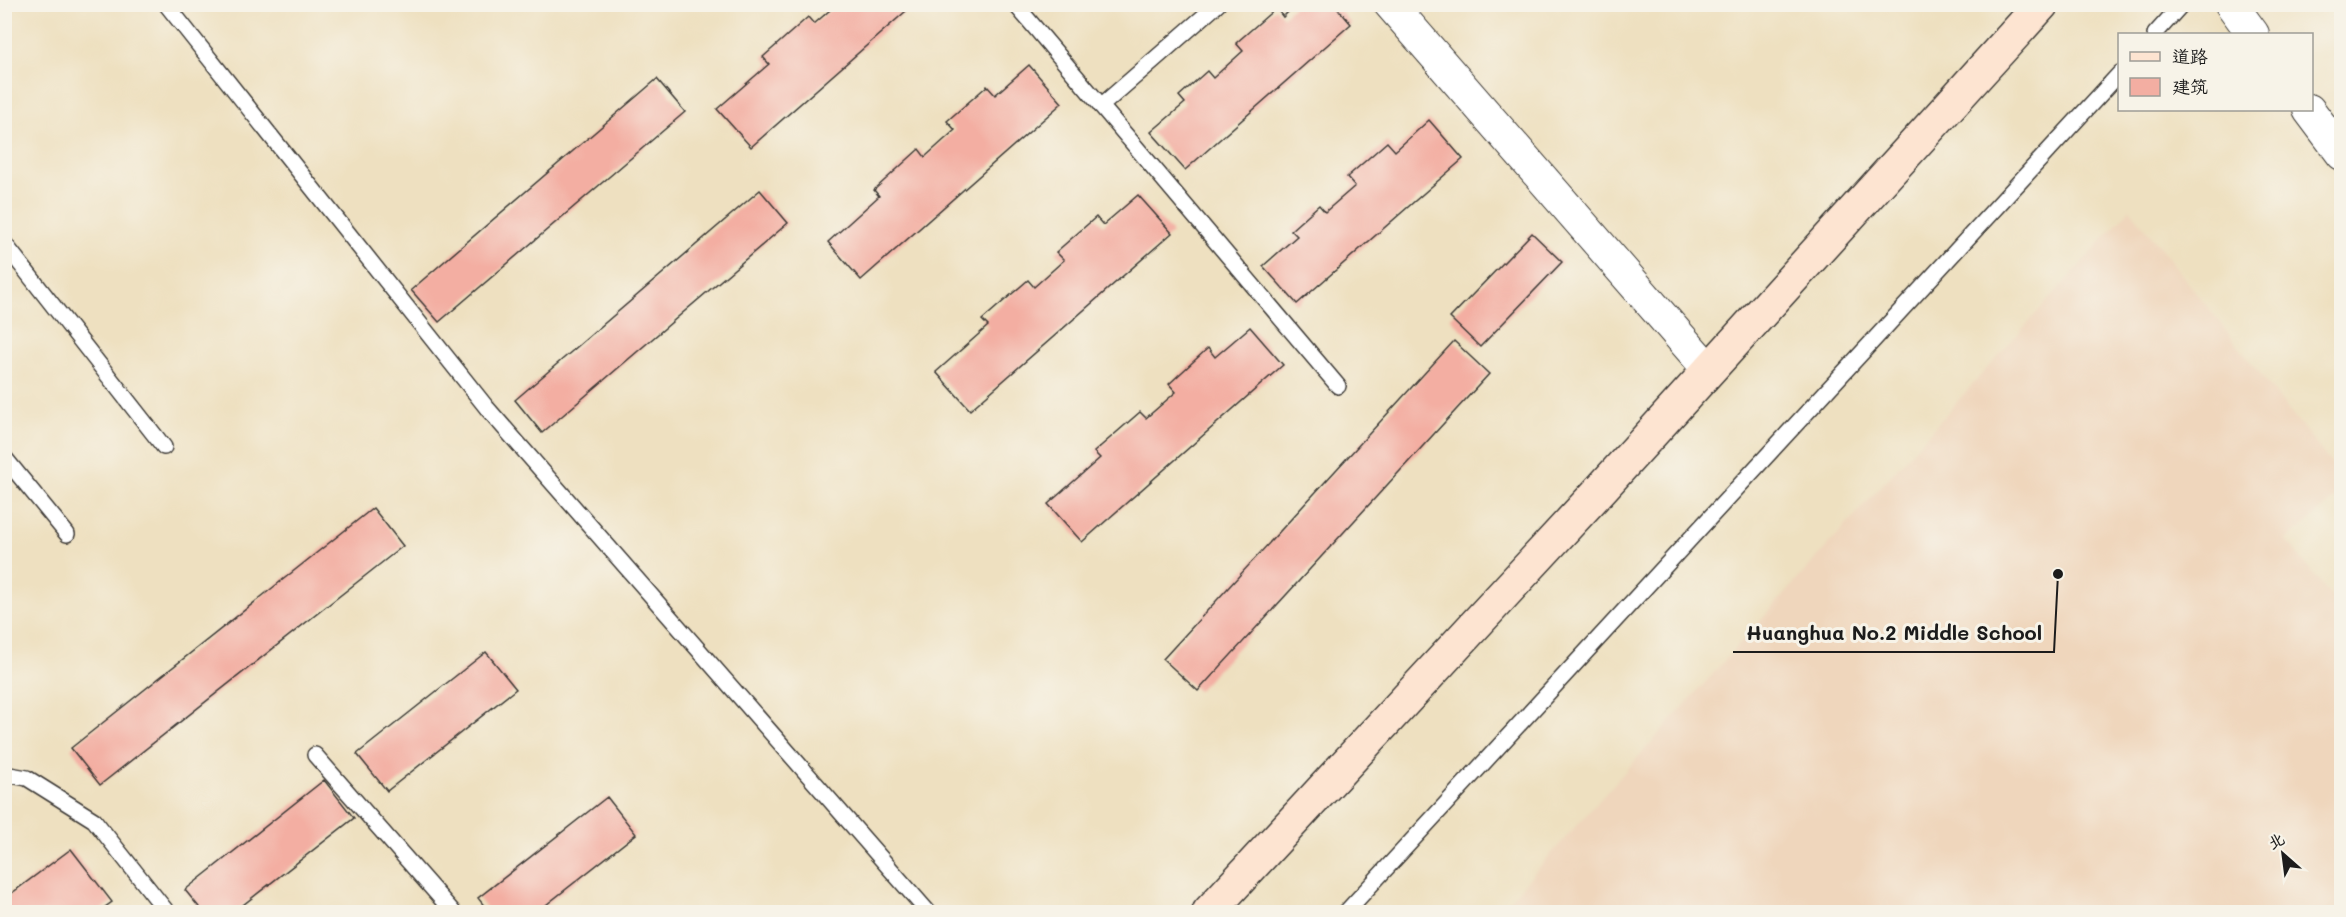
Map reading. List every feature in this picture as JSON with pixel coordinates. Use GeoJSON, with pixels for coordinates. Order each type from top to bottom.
{"type":"FeatureCollection","features":[{"type":"Feature","properties":{"kind":"street"},"geometry":{"type":"LineString","coordinates":[[1390,4],[1709,370]]}},
{"type":"Feature","properties":{"kind":"street"},"geometry":{"type":"LineString","coordinates":[[1209,912],[1709,370],[2042,4]]}},
{"type":"Feature","properties":{"kind":"street"},"geometry":{"type":"LineString","coordinates":[[2231,4],[2252,33]]}},
{"type":"Feature","properties":{"kind":"street"},"geometry":{"type":"LineString","coordinates":[[2310,111],[2342,154]]}},
{"type":"Feature","properties":{"kind":"lane"},"geometry":{"type":"LineString","coordinates":[[166,4],[488,408],[928,912]]}},
{"type":"Feature","properties":{"kind":"lane"},"geometry":{"type":"LineString","coordinates":[[1015,4],[1338,386]]}},
{"type":"Feature","properties":{"kind":"lane"},"geometry":{"type":"LineString","coordinates":[[1101,106],[1218,4]]}},
{"type":"Feature","properties":{"kind":"lane"},"geometry":{"type":"LineString","coordinates":[[2155,33],[2182,4]]}},
{"type":"Feature","properties":{"kind":"lane"},"geometry":{"type":"LineString","coordinates":[[1346,912],[2118,75]]}},
{"type":"Feature","properties":{"kind":"lane"},"geometry":{"type":"LineString","coordinates":[[4,243],[164,447]]}},
{"type":"Feature","properties":{"kind":"lane"},"geometry":{"type":"LineString","coordinates":[[4,457],[67,534]]}},
{"type":"Feature","properties":{"kind":"lane"},"geometry":{"type":"LineString","coordinates":[[315,755],[453,912]]}},
{"type":"Feature","properties":{"kind":"lane"},"geometry":{"type":"LineString","coordinates":[[4,774],[27,778],[94,820],[167,912]]}},
{"type":"Feature","properties":{"kind":"shaded area"},"geometry":{"type":"Polygon","coordinates":[[[2130,209],[2341,476],[2341,493],[2287,540],[2341,609],[2341,912],[1499,912],[2130,209]]]}},
{"type":"Feature","properties":{"kind":"building"},"geometry":{"type":"Polygon","coordinates":[[[837,4],[914,4],[751,147],[717,109],[769,64],[763,57],[808,17],[814,24],[837,4]]]}},
{"type":"Feature","properties":{"kind":"building"},"geometry":{"type":"Polygon","coordinates":[[[1296,4],[1334,4],[1351,24],[1185,170],[1151,132],[1185,103],[1179,96],[1207,71],[1213,78],[1243,51],[1236,43],[1276,8],[1283,17],[1296,4]]]}},
{"type":"Feature","properties":{"kind":"building"},"geometry":{"type":"Polygon","coordinates":[[[1029,65],[1062,103],[861,280],[828,242],[879,196],[874,190],[919,149],[925,157],[955,130],[947,121],[987,86],[995,95],[1029,65]]]}},
{"type":"Feature","properties":{"kind":"building"},"geometry":{"type":"Polygon","coordinates":[[[657,79],[685,112],[439,322],[411,290],[657,79]]]}},
{"type":"Feature","properties":{"kind":"building"},"geometry":{"type":"Polygon","coordinates":[[[1429,120],[1463,159],[1297,304],[1263,266],[1297,236],[1291,230],[1319,205],[1325,212],[1355,186],[1347,177],[1387,142],[1395,151],[1429,120]]]}},
{"type":"Feature","properties":{"kind":"building"},"geometry":{"type":"Polygon","coordinates":[[[760,190],[788,223],[542,433],[515,400],[760,190]]]}},
{"type":"Feature","properties":{"kind":"building"},"geometry":{"type":"Polygon","coordinates":[[[1138,195],[1172,233],[970,410],[936,372],[988,326],[982,320],[1028,280],[1034,287],[1064,260],[1056,252],[1096,217],[1103,225],[1138,195]]]}},
{"type":"Feature","properties":{"kind":"building"},"geometry":{"type":"Polygon","coordinates":[[[1532,233],[1562,262],[1480,347],[1450,318],[1532,233]]]}},
{"type":"Feature","properties":{"kind":"building"},"geometry":{"type":"Polygon","coordinates":[[[1250,327],[1283,365],[1082,542],[1048,504],[1100,458],[1094,452],[1140,412],[1146,418],[1176,392],[1169,384],[1208,348],[1215,357],[1250,327]]]}},
{"type":"Feature","properties":{"kind":"building"},"geometry":{"type":"Polygon","coordinates":[[[1454,341],[1489,374],[1198,691],[1163,659],[1454,341]]]}},
{"type":"Feature","properties":{"kind":"building"},"geometry":{"type":"Polygon","coordinates":[[[373,508],[403,546],[100,785],[71,748],[373,508]]]}},
{"type":"Feature","properties":{"kind":"building"},"geometry":{"type":"Polygon","coordinates":[[[486,652],[516,689],[387,791],[357,754],[486,652]]]}},
{"type":"Feature","properties":{"kind":"building"},"geometry":{"type":"Polygon","coordinates":[[[324,780],[354,818],[234,912],[203,912],[185,890],[324,780]]]}},
{"type":"Feature","properties":{"kind":"building"},"geometry":{"type":"Polygon","coordinates":[[[607,797],[636,834],[537,912],[489,912],[478,898],[607,797]]]}},
{"type":"Feature","properties":{"kind":"building"},"geometry":{"type":"Polygon","coordinates":[[[71,849],[112,902],[98,912],[4,912],[4,899],[71,849]]]}},
{"type":"Feature","properties":{"kind":"place","name":"Huanghua No.2 Middle School"},"geometry":{"type":"Point","coordinates":[2058,574]}}]}
